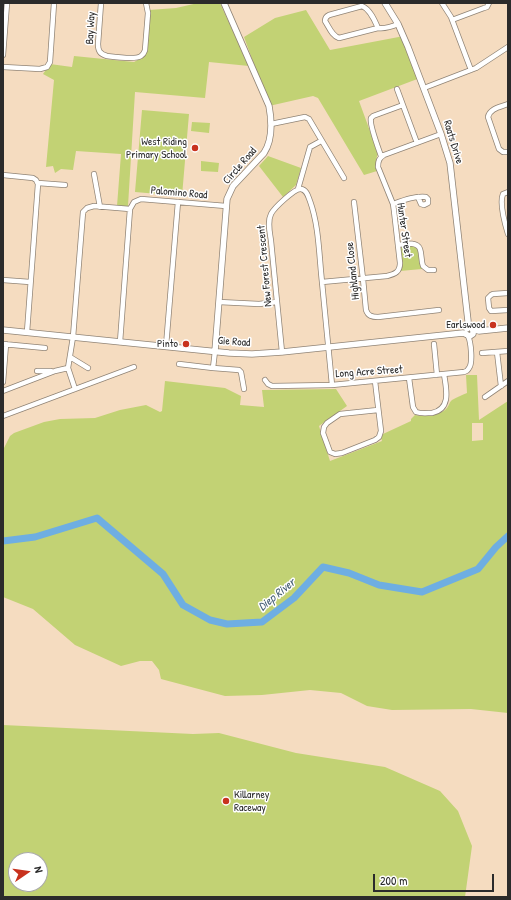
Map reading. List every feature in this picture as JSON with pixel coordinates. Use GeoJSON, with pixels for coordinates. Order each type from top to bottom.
{"type":"FeatureCollection","features":[{"type":"Feature","properties":{"kind":"street"},"geometry":{"type":"LineString","coordinates":[[3,55],[7,3]]}},
{"type":"Feature","properties":{"kind":"street"},"geometry":{"type":"LineString","coordinates":[[3,67],[40,69],[47,67],[50,62],[54,3]]}},
{"type":"Feature","properties":{"kind":"street","name":"Bay Way"},"geometry":{"type":"LineString","coordinates":[[101,3],[98,44],[100,52],[107,56],[135,58],[144,54],[145,50],[148,13],[146,3]]}},
{"type":"Feature","properties":{"kind":"street","name":"Circle Road"},"geometry":{"type":"LineString","coordinates":[[215,351],[228,196],[233,186],[268,148],[271,134],[270,110],[224,3]]}},
{"type":"Feature","properties":{"kind":"street","name":"Raats Drive"},"geometry":{"type":"LineString","coordinates":[[385,3],[398,24],[408,47],[441,134],[452,170],[470,333]]}},
{"type":"Feature","properties":{"kind":"street"},"geometry":{"type":"LineString","coordinates":[[442,3],[452,20],[471,70]]}},
{"type":"Feature","properties":{"kind":"street"},"geometry":{"type":"LineString","coordinates":[[452,20],[484,8],[489,3]]}},
{"type":"Feature","properties":{"kind":"street"},"geometry":{"type":"LineString","coordinates":[[378,28],[366,7],[362,6],[330,15],[325,18],[325,21],[333,34],[337,37],[378,28],[382,29],[392,27],[398,24]]}},
{"type":"Feature","properties":{"kind":"street"},"geometry":{"type":"LineString","coordinates":[[424,88],[471,70],[507,49]]}},
{"type":"Feature","properties":{"kind":"street"},"geometry":{"type":"LineString","coordinates":[[397,89],[417,143]]}},
{"type":"Feature","properties":{"kind":"street"},"geometry":{"type":"LineString","coordinates":[[508,104],[491,110],[488,117],[500,149],[503,152],[508,152]]}},
{"type":"Feature","properties":{"kind":"street","name":"Hunter Street"},"geometry":{"type":"LineString","coordinates":[[322,282],[387,276],[398,272],[400,263],[393,204],[378,167],[378,162],[381,156],[371,122],[373,116],[403,105]]}},
{"type":"Feature","properties":{"kind":"street"},"geometry":{"type":"LineString","coordinates":[[271,124],[306,117],[309,119],[344,178]]}},
{"type":"Feature","properties":{"kind":"street"},"geometry":{"type":"LineString","coordinates":[[381,156],[441,134]]}},
{"type":"Feature","properties":{"kind":"street"},"geometry":{"type":"LineString","coordinates":[[321,141],[310,147],[298,189],[305,191],[313,210],[319,246],[328,347]]}},
{"type":"Feature","properties":{"kind":"street"},"geometry":{"type":"LineString","coordinates":[[94,174],[100,207]]}},
{"type":"Feature","properties":{"kind":"street"},"geometry":{"type":"LineString","coordinates":[[3,175],[33,178],[38,183],[65,185]]}},
{"type":"Feature","properties":{"kind":"street"},"geometry":{"type":"LineString","coordinates":[[27,332],[38,183]]}},
{"type":"Feature","properties":{"kind":"street","name":"New Forest Crescent"},"geometry":{"type":"LineString","coordinates":[[282,352],[269,224],[273,210],[298,189]]}},
{"type":"Feature","properties":{"kind":"street"},"geometry":{"type":"LineString","coordinates":[[507,230],[504,222],[502,200],[504,194],[508,192]]}},
{"type":"Feature","properties":{"kind":"street"},"geometry":{"type":"LineString","coordinates":[[393,204],[418,197]]}},
{"type":"Feature","properties":{"kind":"street","name":"Palomino Road"},"geometry":{"type":"LineString","coordinates":[[130,209],[134,202],[141,199],[226,206]]}},
{"type":"Feature","properties":{"kind":"street"},"geometry":{"type":"LineString","coordinates":[[166,346],[178,202]]}},
{"type":"Feature","properties":{"kind":"street","name":"Highland Close"},"geometry":{"type":"LineString","coordinates":[[354,202],[367,313],[372,317],[378,317],[439,310]]}},
{"type":"Feature","properties":{"kind":"street"},"geometry":{"type":"LineString","coordinates":[[75,389],[68,368],[73,337],[83,212],[87,208],[94,206],[130,209],[120,342]]}},
{"type":"Feature","properties":{"kind":"street"},"geometry":{"type":"LineString","coordinates":[[398,245],[416,245],[420,249],[423,266],[428,270],[434,270]]}},
{"type":"Feature","properties":{"kind":"street"},"geometry":{"type":"LineString","coordinates":[[3,280],[30,282]]}},
{"type":"Feature","properties":{"kind":"street"},"geometry":{"type":"LineString","coordinates":[[508,293],[493,294],[488,298],[491,311],[508,310]]}},
{"type":"Feature","properties":{"kind":"street"},"geometry":{"type":"LineString","coordinates":[[219,302],[259,304],[277,302]]}},
{"type":"Feature","properties":{"kind":"street","name":"Gie Road"},"geometry":{"type":"LineString","coordinates":[[3,330],[252,354],[508,328]]}},
{"type":"Feature","properties":{"kind":"street","name":"Long Acre Street"},"geometry":{"type":"LineString","coordinates":[[328,347],[332,385],[409,378],[464,372],[468,370],[471,363],[470,333]]}},
{"type":"Feature","properties":{"kind":"street"},"geometry":{"type":"LineString","coordinates":[[45,348],[4,344],[4,391],[55,371],[68,368]]}},
{"type":"Feature","properties":{"kind":"street"},"geometry":{"type":"LineString","coordinates":[[434,344],[437,375]]}},
{"type":"Feature","properties":{"kind":"street"},"geometry":{"type":"LineString","coordinates":[[213,368],[215,351]]}},
{"type":"Feature","properties":{"kind":"street"},"geometry":{"type":"LineString","coordinates":[[482,353],[508,351]]}},
{"type":"Feature","properties":{"kind":"street"},"geometry":{"type":"LineString","coordinates":[[497,352],[500,386]]}},
{"type":"Feature","properties":{"kind":"street"},"geometry":{"type":"LineString","coordinates":[[70,357],[88,368]]}},
{"type":"Feature","properties":{"kind":"street"},"geometry":{"type":"LineString","coordinates":[[180,364],[239,370],[241,372],[244,389]]}},
{"type":"Feature","properties":{"kind":"street"},"geometry":{"type":"LineString","coordinates":[[3,416],[134,367]]}},
{"type":"Feature","properties":{"kind":"street"},"geometry":{"type":"LineString","coordinates":[[37,371],[55,371]]}},
{"type":"Feature","properties":{"kind":"street"},"geometry":{"type":"LineString","coordinates":[[409,378],[413,407],[416,412],[423,414],[442,409],[444,406],[446,398],[444,374]]}},
{"type":"Feature","properties":{"kind":"street"},"geometry":{"type":"LineString","coordinates":[[265,380],[272,386],[332,385]]}},
{"type":"Feature","properties":{"kind":"street"},"geometry":{"type":"LineString","coordinates":[[375,381],[381,432],[378,438],[342,453],[335,454],[330,452],[323,433],[324,427],[327,423],[340,414],[378,410]]}},
{"type":"Feature","properties":{"kind":"street"},"geometry":{"type":"LineString","coordinates":[[483,390],[486,396],[508,381]]}},
{"type":"Feature","properties":{"kind":"green space"},"geometry":{"type":"Polygon","coordinates":[[[198,3],[220,3],[249,66],[209,62],[205,98],[135,92],[128,206],[117,206],[121,154],[76,151],[73,170],[61,169],[55,173],[53,166],[46,167],[54,80],[43,74],[50,64],[72,67],[74,56],[134,62],[143,57],[149,10],[176,8],[198,3]]]}},
{"type":"Feature","properties":{"kind":"green space"},"geometry":{"type":"Polygon","coordinates":[[[306,10],[330,50],[404,36],[420,78],[359,101],[378,153],[376,160],[377,171],[364,175],[318,98],[313,96],[269,106],[244,37],[275,18],[306,10]]]}},
{"type":"Feature","properties":{"kind":"green space"},"geometry":{"type":"Polygon","coordinates":[[[142,110],[189,114],[182,196],[135,192],[142,110]]]}},
{"type":"Feature","properties":{"kind":"green space"},"geometry":{"type":"Polygon","coordinates":[[[192,122],[210,123],[209,133],[191,131],[192,122]]]}},
{"type":"Feature","properties":{"kind":"green space"},"geometry":{"type":"Polygon","coordinates":[[[268,156],[301,168],[296,185],[283,197],[259,166],[268,156]]]}},
{"type":"Feature","properties":{"kind":"green space"},"geometry":{"type":"Polygon","coordinates":[[[201,161],[219,163],[218,172],[201,171],[201,161]]]}},
{"type":"Feature","properties":{"kind":"green space"},"geometry":{"type":"Polygon","coordinates":[[[412,245],[420,251],[422,269],[400,271],[398,246],[412,245]]]}},
{"type":"Feature","properties":{"kind":"green space"},"geometry":{"type":"Polygon","coordinates":[[[466,375],[477,375],[479,420],[508,401],[508,713],[471,709],[392,710],[367,706],[341,693],[310,690],[262,695],[225,696],[161,679],[159,670],[152,661],[140,661],[121,666],[75,645],[33,609],[3,597],[3,449],[10,436],[14,433],[44,422],[60,419],[95,418],[120,410],[146,405],[160,412],[162,411],[165,381],[225,388],[241,396],[240,405],[264,407],[262,390],[336,389],[347,406],[319,426],[330,461],[382,441],[381,438],[383,434],[411,421],[415,415],[422,416],[442,412],[452,400],[467,393],[466,375]],[[472,423],[472,441],[483,440],[483,423],[472,423]]]}},
{"type":"Feature","properties":{"kind":"green space","name":"Killarney Raceway"},"geometry":{"type":"Polygon","coordinates":[[[3,725],[193,734],[219,733],[296,753],[385,767],[440,791],[458,811],[472,846],[465,897],[3,897],[3,725]]]}},
{"type":"Feature","properties":{"kind":"waterway","name":"Diep River"},"geometry":{"type":"LineString","coordinates":[[3,541],[35,537],[97,518],[163,574],[183,605],[210,620],[227,624],[262,622],[294,598],[323,567],[349,573],[379,585],[422,592],[478,569],[496,547],[508,536]]}},
{"type":"Feature","properties":{"kind":"place","name":"West Riding Primary School"},"geometry":{"type":"Point","coordinates":[195,148]}},
{"type":"Feature","properties":{"kind":"place","name":"Earlswood"},"geometry":{"type":"Point","coordinates":[493,325]}},
{"type":"Feature","properties":{"kind":"place","name":"Pinto"},"geometry":{"type":"Point","coordinates":[186,344]}},
{"type":"Feature","properties":{"kind":"place","name":"Killarney Raceway"},"geometry":{"type":"Point","coordinates":[226,801]}}]}
